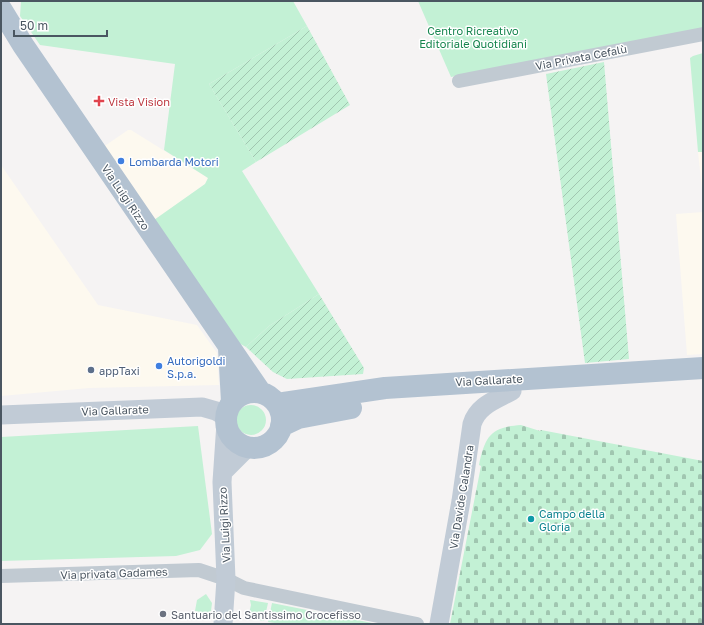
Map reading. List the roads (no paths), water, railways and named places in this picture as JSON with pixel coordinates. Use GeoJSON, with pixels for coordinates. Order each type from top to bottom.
{"type":"FeatureCollection","features":[{"type":"Feature","properties":{"kind":"main road"},"geometry":{"type":"LineString","coordinates":[[1,9],[23,45]]}},
{"type":"Feature","properties":{"kind":"main road"},"geometry":{"type":"LineString","coordinates":[[1,26],[23,45]]}},
{"type":"Feature","properties":{"kind":"main road","name":"Via Luigi Rizzo"},"geometry":{"type":"LineString","coordinates":[[23,45],[230,348],[269,399]]}},
{"type":"Feature","properties":{"kind":"main road"},"geometry":{"type":"LineString","coordinates":[[230,348],[248,359],[278,387],[385,388]]}},
{"type":"Feature","properties":{"kind":"main road","name":"Via Luigi Rizzo"},"geometry":{"type":"LineString","coordinates":[[223,624],[226,579],[222,482],[228,414],[230,348]]}},
{"type":"Feature","properties":{"kind":"main road","name":"Via Gallarate"},"geometry":{"type":"LineString","coordinates":[[1,415],[202,407],[228,414],[245,394],[269,399],[385,388],[703,368]]}},
{"type":"Feature","properties":{"kind":"main road","name":"Via Gallarate"},"geometry":{"type":"LineString","coordinates":[[281,426],[298,418],[387,401],[512,390],[703,378]]}},
{"type":"Feature","properties":{"kind":"main road","name":"Via Davide Calandra"},"geometry":{"type":"LineString","coordinates":[[439,624],[461,501],[472,424],[475,416],[482,408],[512,390]]}},
{"type":"Feature","properties":{"kind":"main road"},"geometry":{"type":"LineString","coordinates":[[228,414],[233,439],[240,444],[255,448],[269,444],[274,439],[281,426],[282,419],[269,399]]}},
{"type":"Feature","properties":{"kind":"main road","name":"Via Luigi Rizzo"},"geometry":{"type":"LineString","coordinates":[[223,472],[248,447]]}},
{"type":"Feature","properties":{"kind":"street","name":"Via Privata Cefalù"},"geometry":{"type":"LineString","coordinates":[[459,81],[703,34]]}},
{"type":"Feature","properties":{"kind":"street","name":"Via privata Gadames"},"geometry":{"type":"LineString","coordinates":[[1,576],[199,570],[226,579],[244,588],[417,624]]}},
{"type":"Feature","properties":{"kind":"place","name":"Vista Vision"},"geometry":{"type":"Point","coordinates":[99,101]}},
{"type":"Feature","properties":{"kind":"place","name":"Lombarda Motori"},"geometry":{"type":"Point","coordinates":[121,161]}},
{"type":"Feature","properties":{"kind":"place","name":"Autorigoldi S.p.a."},"geometry":{"type":"Point","coordinates":[159,366]}},
{"type":"Feature","properties":{"kind":"place","name":"appTaxi"},"geometry":{"type":"Point","coordinates":[91,370]}},
{"type":"Feature","properties":{"kind":"place","name":"Campo della Gloria"},"geometry":{"type":"Point","coordinates":[531,519]}},
{"type":"Feature","properties":{"kind":"place","name":"Santuario del Santissimo Crocefisso"},"geometry":{"type":"Point","coordinates":[163,614]}},
{"type":"Feature","properties":{"kind":"park label","name":"Centro Ricreativo Editoriale Quotidiani"},"geometry":{"type":"Point","coordinates":[473,36]}}]}
